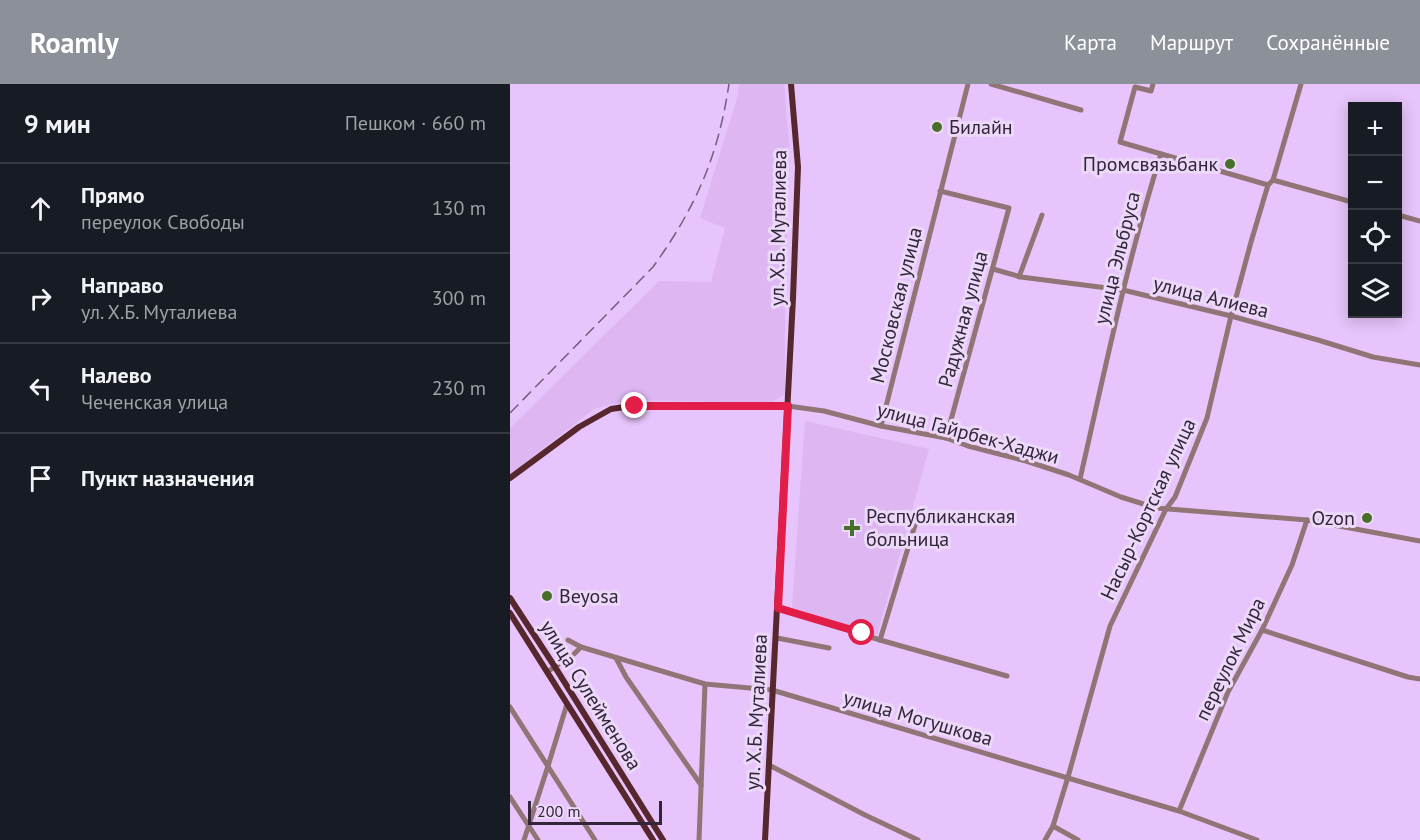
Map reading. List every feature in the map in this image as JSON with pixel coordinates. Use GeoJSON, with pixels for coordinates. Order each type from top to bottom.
{"type":"FeatureCollection","features":[{"type":"Feature","properties":{"kind":"main road","name":"ул. Х.Б. Муталиева"},"geometry":{"type":"LineString","coordinates":[[765,840],[772,690],[777,638],[798,167],[791,84]]}},
{"type":"Feature","properties":{"kind":"main road"},"geometry":{"type":"LineString","coordinates":[[511,477],[579,427],[612,409],[631,406],[788,406]]}},
{"type":"Feature","properties":{"kind":"main road","name":"улица Сулейменова"},"geometry":{"type":"LineString","coordinates":[[510,598],[663,840]]}},
{"type":"Feature","properties":{"kind":"main road","name":"улица Сулейменова"},"geometry":{"type":"LineString","coordinates":[[510,613],[653,840]]}},
{"type":"Feature","properties":{"kind":"street","name":"Московская улица"},"geometry":{"type":"LineString","coordinates":[[881,426],[968,84]]}},
{"type":"Feature","properties":{"kind":"street"},"geometry":{"type":"LineString","coordinates":[[992,84],[1082,110]]}},
{"type":"Feature","properties":{"kind":"street"},"geometry":{"type":"LineString","coordinates":[[1153,84],[1151,91],[1135,87],[1120,142],[1270,183],[1348,201]]}},
{"type":"Feature","properties":{"kind":"street","name":"Насыр-Кортская улица"},"geometry":{"type":"LineString","coordinates":[[1045,840],[1053,826],[1068,777],[1110,626],[1166,510],[1175,497],[1207,418],[1251,242],[1301,84]]}},
{"type":"Feature","properties":{"kind":"street","name":"улица Эльбруса"},"geometry":{"type":"LineString","coordinates":[[1080,479],[1124,282],[1161,154]]}},
{"type":"Feature","properties":{"kind":"street","name":"Радужная улица"},"geometry":{"type":"LineString","coordinates":[[940,191],[1009,208],[946,438]]}},
{"type":"Feature","properties":{"kind":"street"},"geometry":{"type":"LineString","coordinates":[[1019,277],[1042,215]]}},
{"type":"Feature","properties":{"kind":"street"},"geometry":{"type":"LineString","coordinates":[[1402,216],[1420,221]]}},
{"type":"Feature","properties":{"kind":"street","name":"улица Алиева"},"geometry":{"type":"LineString","coordinates":[[993,269],[1019,277],[1124,290],[1231,316],[1373,357],[1420,365]]}},
{"type":"Feature","properties":{"kind":"street","name":"улица Гайрбек-Хаджи"},"geometry":{"type":"LineString","coordinates":[[788,406],[824,411],[881,426],[946,438],[1026,461],[1156,508],[1307,520],[1420,541]]}},
{"type":"Feature","properties":{"kind":"street","name":"переулок Мира"},"geometry":{"type":"LineString","coordinates":[[1179,811],[1228,692],[1262,630],[1292,565],[1307,520]]}},
{"type":"Feature","properties":{"kind":"street"},"geometry":{"type":"LineString","coordinates":[[880,640],[915,525]]}},
{"type":"Feature","properties":{"kind":"street"},"geometry":{"type":"LineString","coordinates":[[778,608],[1007,676]]}},
{"type":"Feature","properties":{"kind":"street"},"geometry":{"type":"LineString","coordinates":[[1262,630],[1420,679]]}},
{"type":"Feature","properties":{"kind":"street"},"geometry":{"type":"LineString","coordinates":[[777,638],[829,648]]}},
{"type":"Feature","properties":{"kind":"street","name":"улица Могушкова"},"geometry":{"type":"LineString","coordinates":[[568,640],[580,647],[705,684],[772,690],[1179,811],[1257,840]]}},
{"type":"Feature","properties":{"kind":"street"},"geometry":{"type":"LineString","coordinates":[[547,672],[574,654],[580,647]]}},
{"type":"Feature","properties":{"kind":"street"},"geometry":{"type":"LineString","coordinates":[[616,658],[626,677],[701,785]]}},
{"type":"Feature","properties":{"kind":"street"},"geometry":{"type":"LineString","coordinates":[[699,840],[705,684]]}},
{"type":"Feature","properties":{"kind":"street"},"geometry":{"type":"LineString","coordinates":[[524,840],[567,704]]}},
{"type":"Feature","properties":{"kind":"street"},"geometry":{"type":"LineString","coordinates":[[510,707],[595,840]]}},
{"type":"Feature","properties":{"kind":"street"},"geometry":{"type":"LineString","coordinates":[[769,765],[918,840]]}},
{"type":"Feature","properties":{"kind":"street"},"geometry":{"type":"LineString","coordinates":[[510,797],[538,840]]}},
{"type":"Feature","properties":{"kind":"street"},"geometry":{"type":"LineString","coordinates":[[1053,826],[1078,840]]}},
{"type":"Feature","properties":{"kind":"shaded area"},"geometry":{"type":"Polygon","coordinates":[[[739,84],[784,84],[790,155],[785,287],[785,394],[770,403],[627,400],[594,409],[510,474],[510,428],[659,281],[711,282],[725,228],[700,218],[738,95],[739,84]]]}},
{"type":"Feature","properties":{"kind":"shaded area","name":"Республиканская больница"},"geometry":{"type":"Polygon","coordinates":[[[805,421],[929,449],[877,636],[792,607],[805,421]]]}},
{"type":"Feature","properties":{"kind":"railway"},"geometry":{"type":"LineString","coordinates":[[510,413],[653,267],[668,245],[703,180],[719,135],[729,84]]}},
{"type":"Feature","properties":{"kind":"place","name":"Билайн"},"geometry":{"type":"Point","coordinates":[937,127]}},
{"type":"Feature","properties":{"kind":"place","name":"Промсвязьбанк"},"geometry":{"type":"Point","coordinates":[1230,164]}},
{"type":"Feature","properties":{"kind":"place","name":"Ozon"},"geometry":{"type":"Point","coordinates":[1367,518]}},
{"type":"Feature","properties":{"kind":"place","name":"Республиканская больница"},"geometry":{"type":"Point","coordinates":[852,528]}},
{"type":"Feature","properties":{"kind":"place","name":"Beyosa"},"geometry":{"type":"Point","coordinates":[547,596]}},
{"type":"Feature","properties":{"kind":"route"},"geometry":{"type":"LineString","coordinates":[[635,406],[788,406],[778,608],[862,633]]}}]}
